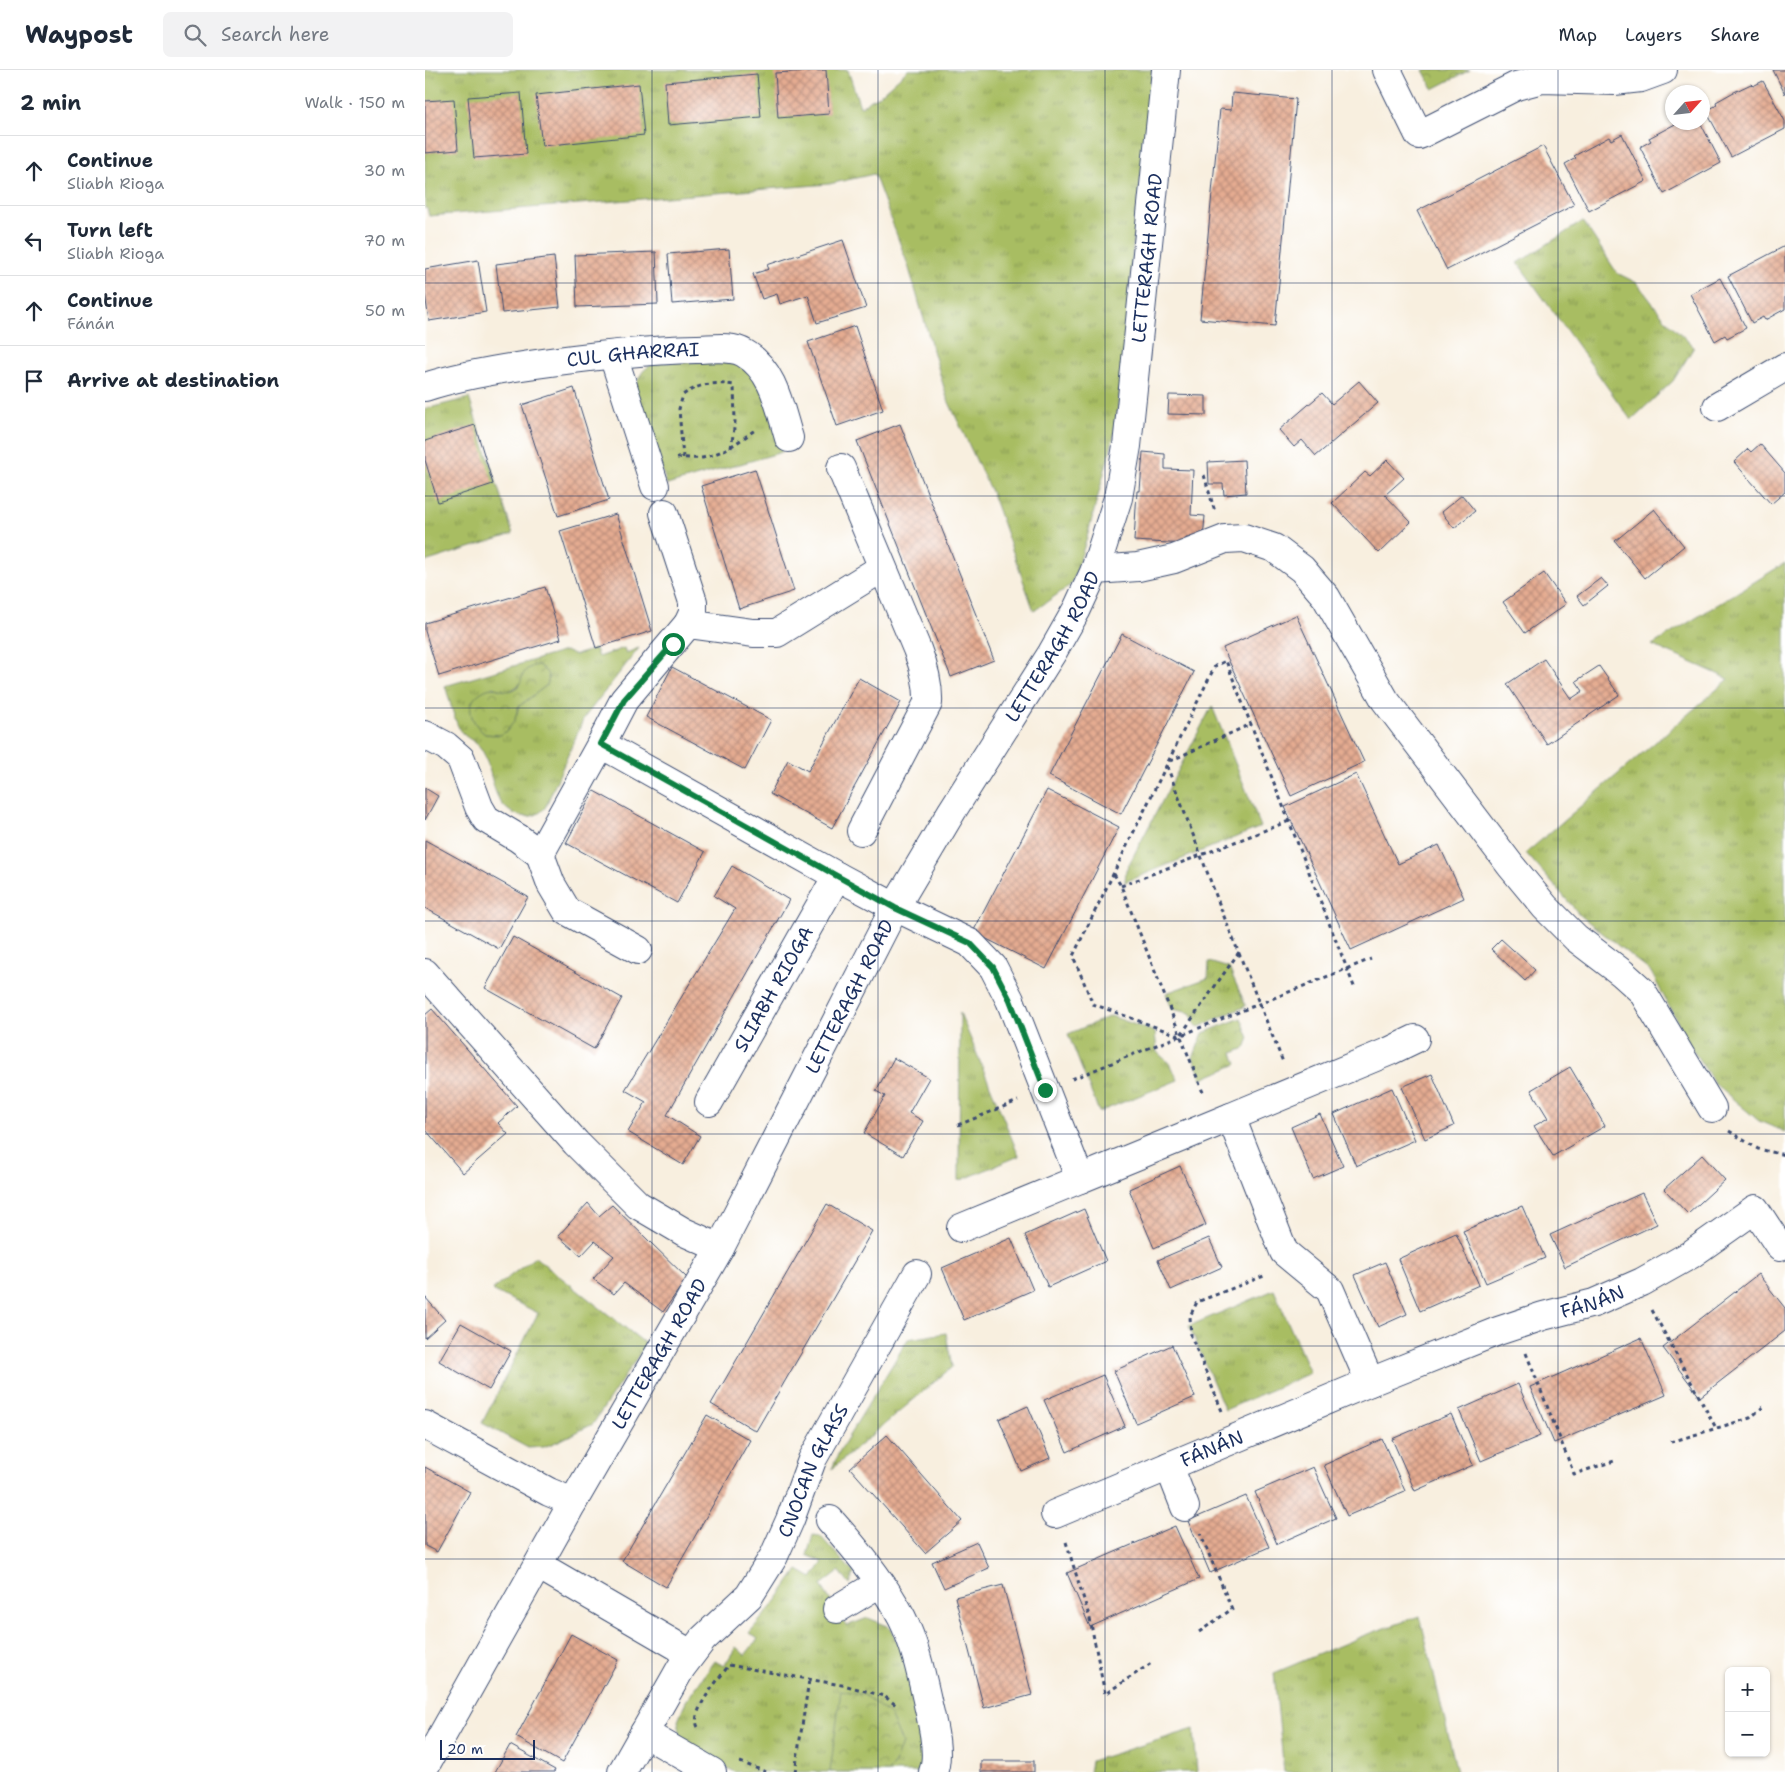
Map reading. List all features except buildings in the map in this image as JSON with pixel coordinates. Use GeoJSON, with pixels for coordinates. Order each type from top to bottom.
{"type":"FeatureCollection","features":[{"type":"Feature","properties":{"kind":"street","name":"LETTERAGH ROAD"},"geometry":{"type":"LineString","coordinates":[[425,1766],[573,1502],[720,1248],[895,908],[952,811],[1052,653],[1077,609],[1095,570],[1118,498],[1127,446],[1167,70]]}},
{"type":"Feature","properties":{"kind":"street"},"geometry":{"type":"LineString","coordinates":[[1387,70],[1419,135],[1516,86],[1542,79],[1614,81],[1641,78],[1663,70]]}},
{"type":"Feature","properties":{"kind":"street"},"geometry":{"type":"LineString","coordinates":[[734,348],[754,360],[765,372],[773,388],[789,438]]}},
{"type":"Feature","properties":{"kind":"street","name":"CUL GHARRAI"},"geometry":{"type":"LineString","coordinates":[[425,387],[469,375],[572,358],[677,350],[734,348]]}},
{"type":"Feature","properties":{"kind":"street"},"geometry":{"type":"LineString","coordinates":[[613,355],[651,474]]}},
{"type":"Feature","properties":{"kind":"street"},"geometry":{"type":"LineString","coordinates":[[1717,407],[1785,367]]}},
{"type":"Feature","properties":{"kind":"street"},"geometry":{"type":"LineString","coordinates":[[841,468],[923,664],[929,690],[928,703],[861,831]]}},
{"type":"Feature","properties":{"kind":"street"},"geometry":{"type":"LineString","coordinates":[[540,854],[624,700],[688,624],[693,612],[693,602],[664,513]]}},
{"type":"Feature","properties":{"kind":"street"},"geometry":{"type":"LineString","coordinates":[[1095,570],[1138,567],[1173,558],[1225,539],[1244,538],[1274,548],[1302,569],[1326,597],[1385,700],[1408,733],[1500,852],[1545,907],[1577,938],[1642,991],[1712,1108]]}},
{"type":"Feature","properties":{"kind":"street"},"geometry":{"type":"LineString","coordinates":[[688,624],[753,633],[777,633],[882,568]]}},
{"type":"Feature","properties":{"kind":"street"},"geometry":{"type":"LineString","coordinates":[[425,735],[446,746],[461,759],[479,807],[486,819],[540,854],[551,884],[567,910],[638,950]]}},
{"type":"Feature","properties":{"kind":"street"},"geometry":{"type":"LineString","coordinates":[[601,744],[895,908],[970,943],[993,967],[1010,1000],[1080,1179]]}},
{"type":"Feature","properties":{"kind":"street","name":"SLIABH RIOGA"},"geometry":{"type":"LineString","coordinates":[[709,1102],[837,876]]}},
{"type":"Feature","properties":{"kind":"street"},"geometry":{"type":"LineString","coordinates":[[425,973],[576,1143],[638,1205],[684,1232],[720,1248]]}},
{"type":"Feature","properties":{"kind":"street"},"geometry":{"type":"LineString","coordinates":[[961,1228],[1390,1052],[1415,1039]]}},
{"type":"Feature","properties":{"kind":"street"},"geometry":{"type":"LineString","coordinates":[[1224,1120],[1284,1252],[1330,1290],[1370,1382]]}},
{"type":"Feature","properties":{"kind":"street","name":"FÁNÁN"},"geometry":{"type":"LineString","coordinates":[[1055,1514],[1370,1382],[1510,1327],[1543,1316],[1594,1303],[1638,1284],[1689,1255],[1755,1209],[1780,1247]]}},
{"type":"Feature","properties":{"kind":"street","name":"CNOCAN GLASS"},"geometry":{"type":"LineString","coordinates":[[622,1772],[681,1668],[703,1639],[749,1596],[774,1556],[790,1520],[812,1460],[917,1274]]}},
{"type":"Feature","properties":{"kind":"street"},"geometry":{"type":"LineString","coordinates":[[425,1425],[549,1492],[573,1502]]}},
{"type":"Feature","properties":{"kind":"street"},"geometry":{"type":"LineString","coordinates":[[1169,1466],[1185,1507]]}},
{"type":"Feature","properties":{"kind":"street","name":"CNOCAN GLASS"},"geometry":{"type":"LineString","coordinates":[[830,1520],[865,1560],[902,1618],[917,1659],[934,1728],[936,1765],[933,1772]]}},
{"type":"Feature","properties":{"kind":"street"},"geometry":{"type":"LineString","coordinates":[[538,1565],[691,1654]]}},
{"type":"Feature","properties":{"kind":"street"},"geometry":{"type":"LineString","coordinates":[[837,1609],[880,1583]]}},
{"type":"Feature","properties":{"kind":"street"},"geometry":{"type":"LineString","coordinates":[[644,1733],[722,1765]]}},
{"type":"Feature","properties":{"kind":"path"},"geometry":{"type":"LineString","coordinates":[[731,448],[735,422],[732,375],[734,348]]}},
{"type":"Feature","properties":{"kind":"path"},"geometry":{"type":"LineString","coordinates":[[683,458],[679,409],[683,395],[703,384],[734,385]]}},
{"type":"Feature","properties":{"kind":"path"},"geometry":{"type":"LineString","coordinates":[[651,474],[683,458],[700,458],[731,448],[781,411]]}},
{"type":"Feature","properties":{"kind":"path"},"geometry":{"type":"LineString","coordinates":[[1203,475],[1225,539]]}},
{"type":"Feature","properties":{"kind":"path"},"geometry":{"type":"LineString","coordinates":[[1180,1036],[1093,1004],[1073,956],[1215,666],[1226,661],[1355,989]]}},
{"type":"Feature","properties":{"kind":"path"},"geometry":{"type":"LineString","coordinates":[[1169,761],[1251,724]]}},
{"type":"Feature","properties":{"kind":"path"},"geometry":{"type":"LineString","coordinates":[[1167,766],[1294,1091]]}},
{"type":"Feature","properties":{"kind":"path"},"geometry":{"type":"LineString","coordinates":[[1121,886],[1289,821]]}},
{"type":"Feature","properties":{"kind":"path"},"geometry":{"type":"LineString","coordinates":[[1114,873],[1121,886],[1180,1036],[1224,1120]]}},
{"type":"Feature","properties":{"kind":"path"},"geometry":{"type":"LineString","coordinates":[[1180,1036],[1239,952]]}},
{"type":"Feature","properties":{"kind":"path"},"geometry":{"type":"LineString","coordinates":[[958,1125],[1371,959]]}},
{"type":"Feature","properties":{"kind":"path"},"geometry":{"type":"LineString","coordinates":[[1712,1108],[1731,1133],[1758,1148],[1785,1155]]}},
{"type":"Feature","properties":{"kind":"path"},"geometry":{"type":"LineString","coordinates":[[1234,1439],[1191,1336],[1190,1316],[1197,1302],[1274,1272],[1284,1252]]}},
{"type":"Feature","properties":{"kind":"path"},"geometry":{"type":"LineString","coordinates":[[1638,1284],[1716,1428]]}},
{"type":"Feature","properties":{"kind":"path"},"geometry":{"type":"LineString","coordinates":[[1510,1327],[1523,1345],[1574,1474],[1614,1461]]}},
{"type":"Feature","properties":{"kind":"path"},"geometry":{"type":"LineString","coordinates":[[1671,1442],[1751,1418],[1763,1407]]}},
{"type":"Feature","properties":{"kind":"path"},"geometry":{"type":"LineString","coordinates":[[1185,1507],[1206,1543],[1232,1609],[1199,1632]]}},
{"type":"Feature","properties":{"kind":"path"},"geometry":{"type":"LineString","coordinates":[[1055,1514],[1062,1527],[1090,1619],[1105,1694],[1153,1662]]}},
{"type":"Feature","properties":{"kind":"path"},"geometry":{"type":"LineString","coordinates":[[699,1729],[695,1724],[700,1705],[729,1665],[847,1686],[884,1696],[897,1706]]}},
{"type":"Feature","properties":{"kind":"path"},"geometry":{"type":"LineString","coordinates":[[795,1772],[809,1680]]}},
{"type":"Feature","properties":{"kind":"path"},"geometry":{"type":"LineString","coordinates":[[722,1765],[766,1772]]}},
{"type":"Feature","properties":{"kind":"green space"},"geometry":{"type":"Polygon","coordinates":[[[425,70],[848,70],[860,107],[881,94],[908,70],[1153,70],[1133,246],[1125,351],[1114,436],[1086,541],[1072,584],[1034,611],[993,496],[947,398],[908,265],[874,174],[829,184],[429,216],[427,208],[425,208],[425,70]]]}},
{"type":"Feature","properties":{"kind":"green space"},"geometry":{"type":"Polygon","coordinates":[[[1423,70],[1470,70],[1433,89],[1423,70]]]}},
{"type":"Feature","properties":{"kind":"green space"},"geometry":{"type":"Polygon","coordinates":[[[1583,221],[1617,273],[1637,283],[1664,318],[1694,347],[1673,381],[1631,420],[1518,263],[1583,221]]]}},
{"type":"Feature","properties":{"kind":"green space"},"geometry":{"type":"Polygon","coordinates":[[[658,362],[733,363],[746,369],[763,390],[782,452],[667,485],[635,388],[643,371],[658,362]]]}},
{"type":"Feature","properties":{"kind":"green space"},"geometry":{"type":"Polygon","coordinates":[[[469,398],[513,534],[425,562],[425,409],[469,398]]]}},
{"type":"Feature","properties":{"kind":"green space"},"geometry":{"type":"Polygon","coordinates":[[[1785,563],[1785,1132],[1759,1121],[1715,1084],[1690,1046],[1651,972],[1580,915],[1526,853],[1729,679],[1652,645],[1785,563]]]}},
{"type":"Feature","properties":{"kind":"green space"},"geometry":{"type":"Polygon","coordinates":[[[624,648],[626,653],[639,648],[584,718],[545,808],[537,814],[528,817],[511,812],[498,797],[482,750],[460,730],[445,686],[565,651],[575,655],[595,649],[598,657],[624,648]],[[519,685],[508,692],[493,687],[472,701],[471,711],[473,719],[485,734],[494,735],[501,733],[509,726],[516,715],[518,707],[547,685],[519,685]]]}},
{"type":"Feature","properties":{"kind":"green space"},"geometry":{"type":"Polygon","coordinates":[[[538,665],[547,673],[547,685],[518,707],[515,720],[507,731],[500,735],[485,734],[472,717],[471,705],[473,700],[489,688],[508,691],[515,689],[524,672],[538,665]]]}},
{"type":"Feature","properties":{"kind":"green space"},"geometry":{"type":"Polygon","coordinates":[[[1212,706],[1261,827],[1125,882],[1126,870],[1212,706]]]}},
{"type":"Feature","properties":{"kind":"green space"},"geometry":{"type":"Polygon","coordinates":[[[1209,962],[1229,968],[1246,1006],[1197,1028],[1190,1013],[1172,1009],[1166,993],[1208,978],[1209,962]]]}},
{"type":"Feature","properties":{"kind":"green space"},"geometry":{"type":"Polygon","coordinates":[[[960,1013],[1019,1156],[959,1181],[960,1013]]]}},
{"type":"Feature","properties":{"kind":"green space"},"geometry":{"type":"Polygon","coordinates":[[[1111,1016],[1155,1032],[1157,1052],[1171,1065],[1178,1080],[1099,1112],[1068,1034],[1111,1016]]]}},
{"type":"Feature","properties":{"kind":"green space"},"geometry":{"type":"Polygon","coordinates":[[[1241,1018],[1249,1038],[1245,1048],[1233,1053],[1237,1064],[1202,1079],[1193,1058],[1203,1033],[1241,1018]]]}},
{"type":"Feature","properties":{"kind":"green space"},"geometry":{"type":"Polygon","coordinates":[[[535,1257],[646,1344],[593,1424],[544,1447],[528,1448],[482,1423],[538,1313],[492,1290],[535,1257]]]}},
{"type":"Feature","properties":{"kind":"green space"},"geometry":{"type":"Polygon","coordinates":[[[1274,1290],[1310,1373],[1225,1410],[1189,1326],[1274,1290]]]}},
{"type":"Feature","properties":{"kind":"green space"},"geometry":{"type":"Polygon","coordinates":[[[946,1333],[952,1367],[832,1469],[839,1452],[908,1339],[946,1333]]]}},
{"type":"Feature","properties":{"kind":"green space"},"geometry":{"type":"Polygon","coordinates":[[[813,1535],[820,1536],[854,1573],[850,1585],[839,1571],[821,1585],[846,1626],[868,1618],[888,1626],[900,1646],[917,1703],[923,1766],[920,1772],[735,1772],[690,1747],[681,1737],[678,1721],[686,1701],[715,1661],[724,1666],[736,1647],[745,1655],[758,1639],[749,1633],[777,1600],[798,1570],[812,1578],[823,1562],[807,1555],[813,1535]]]}},
{"type":"Feature","properties":{"kind":"green space"},"geometry":{"type":"Polygon","coordinates":[[[1420,1616],[1457,1772],[1284,1772],[1274,1673],[1365,1635],[1420,1616]]]}},
{"type":"Feature","properties":{"kind":"green space"},"geometry":{"type":"Polygon","coordinates":[[[841,1690],[864,1695],[890,1715],[902,1743],[895,1763],[888,1772],[830,1772],[841,1690]]]}},
{"type":"Feature","properties":{"kind":"green space"},"geometry":{"type":"Polygon","coordinates":[[[1194,1729],[1197,1772],[1089,1772],[1091,1761],[1194,1729]]]}},
{"type":"Feature","properties":{"kind":"route"},"geometry":{"type":"LineString","coordinates":[[673,644],[624,700],[601,744],[895,908],[970,943],[993,967],[1010,1000],[1045,1090]]}}]}
